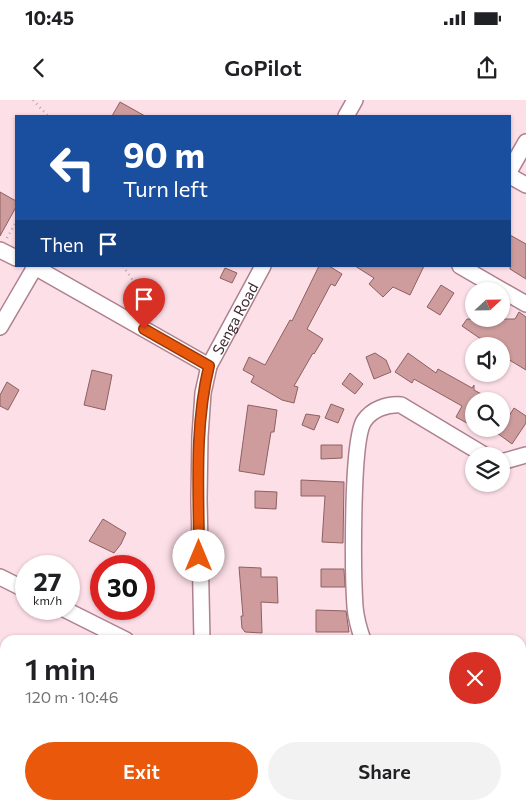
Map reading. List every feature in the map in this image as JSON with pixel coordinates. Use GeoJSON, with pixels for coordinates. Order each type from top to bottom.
{"type":"FeatureCollection","features":[{"type":"Feature","properties":{"kind":"street"},"geometry":{"type":"LineString","coordinates":[[347,115],[355,100]]}},
{"type":"Feature","properties":{"kind":"street"},"geometry":{"type":"LineString","coordinates":[[511,168],[526,142]]}},
{"type":"Feature","properties":{"kind":"street"},"geometry":{"type":"LineString","coordinates":[[511,177],[526,185]]}},
{"type":"Feature","properties":{"kind":"street"},"geometry":{"type":"LineString","coordinates":[[2,246],[15,257]]}},
{"type":"Feature","properties":{"kind":"street"},"geometry":{"type":"LineString","coordinates":[[0,327],[34,267],[209,366]]}},
{"type":"Feature","properties":{"kind":"street","name":"Senga Road"},"geometry":{"type":"LineString","coordinates":[[202,635],[199,499],[203,393],[209,366],[262,267]]}},
{"type":"Feature","properties":{"kind":"street"},"geometry":{"type":"LineString","coordinates":[[462,267],[526,304]]}},
{"type":"Feature","properties":{"kind":"street"},"geometry":{"type":"LineString","coordinates":[[361,635],[355,607],[354,514],[358,437],[364,420],[383,406],[391,404],[401,405],[471,447]]}},
{"type":"Feature","properties":{"kind":"street"},"geometry":{"type":"LineString","coordinates":[[510,459],[526,455]]}},
{"type":"Feature","properties":{"kind":"street"},"geometry":{"type":"LineString","coordinates":[[0,576],[15,584]]}},
{"type":"Feature","properties":{"kind":"street"},"geometry":{"type":"LineString","coordinates":[[80,617],[116,635]]}},
{"type":"Feature","properties":{"kind":"path"},"geometry":{"type":"LineString","coordinates":[[33,100],[47,115]]}},
{"type":"Feature","properties":{"kind":"path"},"geometry":{"type":"LineString","coordinates":[[2,246],[15,224]]}},
{"type":"Feature","properties":{"kind":"path"},"geometry":{"type":"LineString","coordinates":[[124,267],[154,311],[160,338]]}},
{"type":"Feature","properties":{"kind":"building"},"geometry":{"type":"Polygon","coordinates":[[[120,102],[143,115],[113,115],[120,102]]]}},
{"type":"Feature","properties":{"kind":"building"},"geometry":{"type":"Polygon","coordinates":[[[0,192],[15,200],[15,209],[0,236],[0,192]]]}},
{"type":"Feature","properties":{"kind":"building"},"geometry":{"type":"Polygon","coordinates":[[[511,236],[526,244],[526,279],[510,269],[511,236]]]}},
{"type":"Feature","properties":{"kind":"building"},"geometry":{"type":"Polygon","coordinates":[[[319,267],[331,267],[342,274],[335,286],[331,284],[307,329],[323,339],[294,386],[298,387],[294,403],[282,400],[251,382],[254,376],[243,370],[249,357],[265,365],[290,320],[292,321],[319,267]]]}},
{"type":"Feature","properties":{"kind":"building"},"geometry":{"type":"Polygon","coordinates":[[[357,267],[424,267],[410,295],[393,287],[383,297],[369,284],[374,278],[357,267]]]}},
{"type":"Feature","properties":{"kind":"building"},"geometry":{"type":"Polygon","coordinates":[[[225,268],[237,273],[232,283],[220,278],[225,268]]]}},
{"type":"Feature","properties":{"kind":"building"},"geometry":{"type":"Polygon","coordinates":[[[441,285],[454,293],[440,315],[427,307],[441,285]]]}},
{"type":"Feature","properties":{"kind":"building"},"geometry":{"type":"Polygon","coordinates":[[[519,312],[526,317],[526,370],[510,360],[510,337],[478,337],[462,326],[465,322],[465,328],[510,328],[510,319],[515,319],[519,312]]]}},
{"type":"Feature","properties":{"kind":"building"},"geometry":{"type":"Polygon","coordinates":[[[375,353],[386,360],[391,372],[374,379],[366,357],[375,353]]]}},
{"type":"Feature","properties":{"kind":"building"},"geometry":{"type":"Polygon","coordinates":[[[408,353],[436,373],[438,369],[472,388],[474,385],[474,390],[478,392],[465,392],[465,422],[456,417],[462,406],[414,379],[412,383],[395,372],[408,353]]]}},
{"type":"Feature","properties":{"kind":"building"},"geometry":{"type":"Polygon","coordinates":[[[92,370],[112,375],[105,410],[84,405],[92,370]]]}},
{"type":"Feature","properties":{"kind":"building"},"geometry":{"type":"Polygon","coordinates":[[[350,373],[363,384],[355,394],[342,384],[350,373]]]}},
{"type":"Feature","properties":{"kind":"building"},"geometry":{"type":"Polygon","coordinates":[[[7,382],[19,390],[8,410],[0,406],[0,395],[7,382]]]}},
{"type":"Feature","properties":{"kind":"building"},"geometry":{"type":"Polygon","coordinates":[[[331,404],[344,409],[338,423],[325,418],[331,404]]]}},
{"type":"Feature","properties":{"kind":"building"},"geometry":{"type":"Polygon","coordinates":[[[248,405],[277,410],[274,432],[271,432],[264,475],[239,471],[248,405]]]}},
{"type":"Feature","properties":{"kind":"building"},"geometry":{"type":"Polygon","coordinates":[[[514,408],[526,416],[526,423],[512,444],[502,437],[510,437],[510,414],[514,408]]]}},
{"type":"Feature","properties":{"kind":"building"},"geometry":{"type":"Polygon","coordinates":[[[306,414],[320,416],[314,430],[302,425],[306,414]]]}},
{"type":"Feature","properties":{"kind":"building"},"geometry":{"type":"Polygon","coordinates":[[[321,445],[342,445],[342,458],[321,459],[321,445]]]}},
{"type":"Feature","properties":{"kind":"building"},"geometry":{"type":"Polygon","coordinates":[[[301,480],[344,482],[343,543],[322,542],[325,496],[301,496],[301,480]]]}},
{"type":"Feature","properties":{"kind":"building"},"geometry":{"type":"Polygon","coordinates":[[[255,491],[277,492],[276,509],[255,508],[255,491]]]}},
{"type":"Feature","properties":{"kind":"building"},"geometry":{"type":"Polygon","coordinates":[[[103,519],[126,533],[114,553],[89,541],[103,519]]]}},
{"type":"Feature","properties":{"kind":"building"},"geometry":{"type":"Polygon","coordinates":[[[239,567],[261,568],[261,577],[277,577],[278,603],[261,602],[262,633],[245,632],[242,628],[241,616],[243,616],[239,567]]]}},
{"type":"Feature","properties":{"kind":"building"},"geometry":{"type":"Polygon","coordinates":[[[321,569],[344,569],[345,587],[321,587],[321,569]]]}},
{"type":"Feature","properties":{"kind":"building"},"geometry":{"type":"Polygon","coordinates":[[[316,610],[346,611],[349,632],[316,632],[316,610]]]}},
{"type":"Feature","properties":{"kind":"route"},"geometry":{"type":"LineString","coordinates":[[144,329],[209,366],[203,393],[200,436],[199,556]]}}]}
